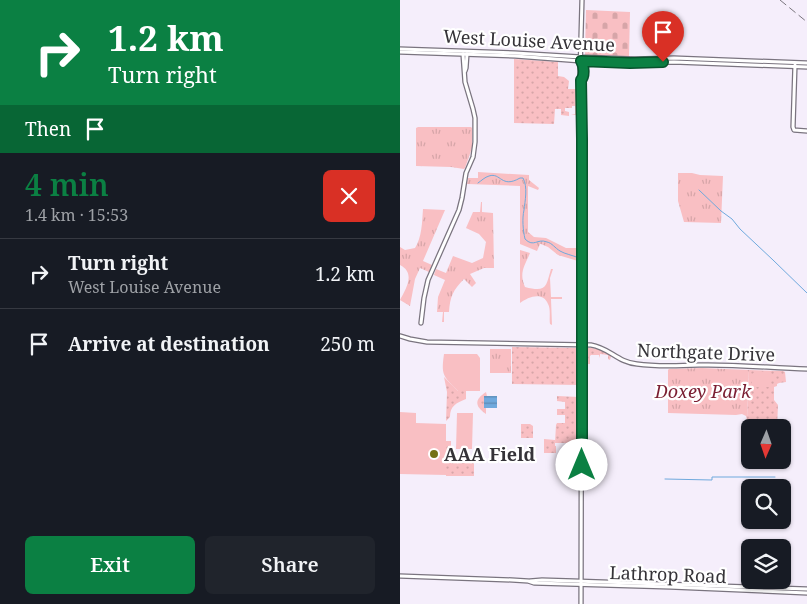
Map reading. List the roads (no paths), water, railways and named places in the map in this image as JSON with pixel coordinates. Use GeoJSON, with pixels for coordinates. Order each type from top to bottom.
{"type":"FeatureCollection","features":[{"type":"Feature","properties":{"kind":"street"},"geometry":{"type":"LineString","coordinates":[[581,604],[582,132],[580,73],[582,0]]}},
{"type":"Feature","properties":{"kind":"street","name":"West Louise Avenue"},"geometry":{"type":"LineString","coordinates":[[400,50],[515,53],[581,59],[674,58],[807,65]]}},
{"type":"Feature","properties":{"kind":"street"},"geometry":{"type":"LineString","coordinates":[[421,323],[428,280],[459,210],[466,173],[475,147],[475,118],[463,68],[465,53]]}},
{"type":"Feature","properties":{"kind":"street"},"geometry":{"type":"LineString","coordinates":[[795,64],[793,129],[807,131]]}},
{"type":"Feature","properties":{"kind":"street","name":"Northgate Drive"},"geometry":{"type":"LineString","coordinates":[[400,336],[427,342],[598,346],[622,361],[640,365],[807,369]]}},
{"type":"Feature","properties":{"kind":"street","name":"Lathrop Road"},"geometry":{"type":"LineString","coordinates":[[400,576],[807,591]]}},
{"type":"Feature","properties":{"kind":"water"},"geometry":{"type":"Polygon","coordinates":[[[484,396],[497,396],[497,408],[484,408],[484,396]]]}},
{"type":"Feature","properties":{"kind":"waterway"},"geometry":{"type":"LineString","coordinates":[[478,183],[486,177],[493,175],[509,182],[523,178],[526,190],[523,221],[525,239],[531,243],[544,241],[562,252],[579,258]]}},
{"type":"Feature","properties":{"kind":"waterway"},"geometry":{"type":"LineString","coordinates":[[699,190],[732,219],[807,293]]}},
{"type":"Feature","properties":{"kind":"waterway"},"geometry":{"type":"LineString","coordinates":[[665,479],[712,480],[712,477],[775,477]]}},
{"type":"Feature","properties":{"kind":"railway"},"geometry":{"type":"LineString","coordinates":[[780,0],[807,22]]}},
{"type":"Feature","properties":{"kind":"place","name":"AAA Field"},"geometry":{"type":"Point","coordinates":[434,454]}},
{"type":"Feature","properties":{"kind":"park label","name":"Doxey Park"},"geometry":{"type":"Point","coordinates":[703,391]}}]}
